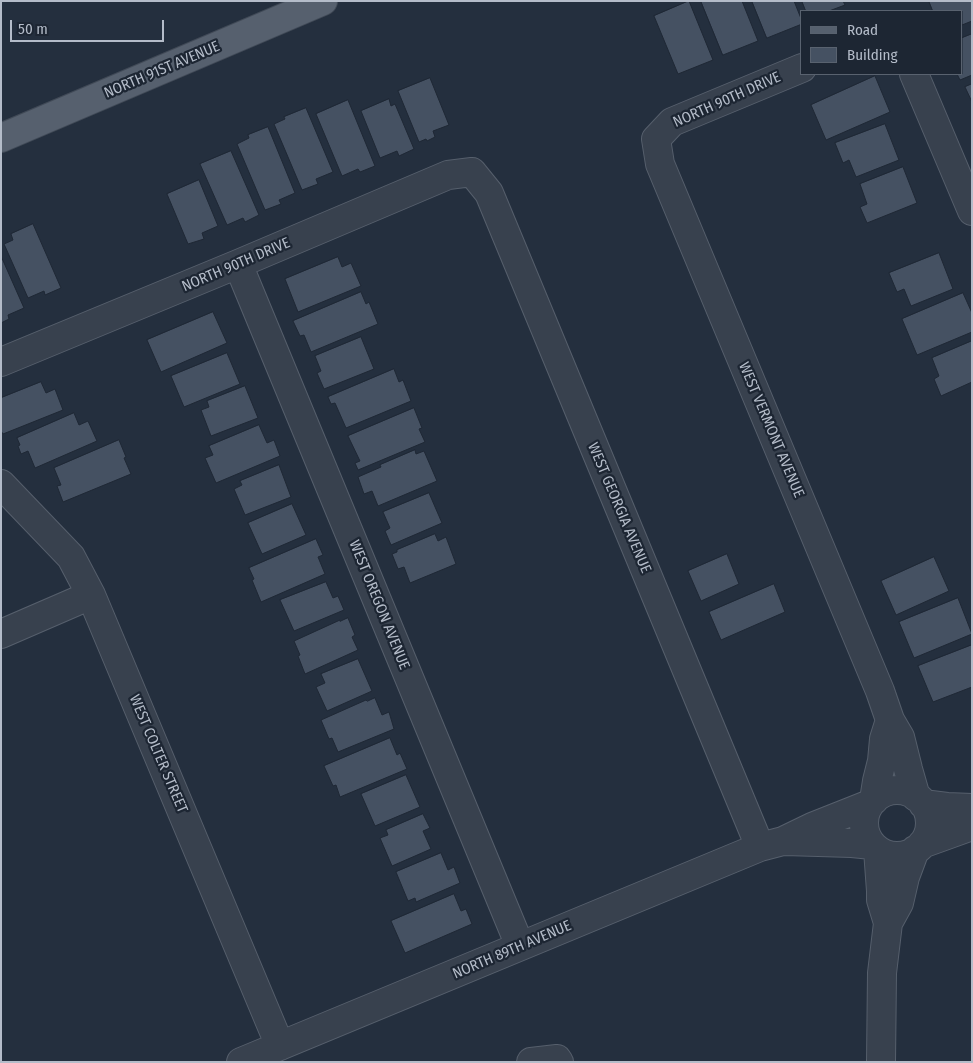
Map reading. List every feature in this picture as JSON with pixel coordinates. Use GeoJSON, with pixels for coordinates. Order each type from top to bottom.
{"type":"FeatureCollection","features":[{"type":"Feature","properties":{"kind":"main road","name":"NORTH 91ST AVENUE"},"geometry":{"type":"LineString","coordinates":[[1,138],[323,1]]}},
{"type":"Feature","properties":{"kind":"street","name":"NORTH 90TH DRIVE"},"geometry":{"type":"LineString","coordinates":[[656,139],[672,122],[800,69]]}},
{"type":"Feature","properties":{"kind":"street"},"geometry":{"type":"LineString","coordinates":[[914,75],[972,211]]}},
{"type":"Feature","properties":{"kind":"street","name":"WEST VERMONT AVENUE"},"geometry":{"type":"LineString","coordinates":[[656,139],[660,164],[877,682],[890,720],[900,737],[908,770],[919,800]]}},
{"type":"Feature","properties":{"kind":"street","name":"NORTH 90TH DRIVE"},"geometry":{"type":"LineString","coordinates":[[1,362],[448,175],[472,172]]}},
{"type":"Feature","properties":{"kind":"street","name":"WEST GEORGIA AVENUE"},"geometry":{"type":"LineString","coordinates":[[472,172],[489,193],[772,844]]}},
{"type":"Feature","properties":{"kind":"street","name":"WEST OREGON AVENUE"},"geometry":{"type":"LineString","coordinates":[[238,264],[520,946]]}},
{"type":"Feature","properties":{"kind":"street","name":"WEST COLTER STREET"},"geometry":{"type":"LineString","coordinates":[[1,484],[71,557],[91,595],[280,1046]]}},
{"type":"Feature","properties":{"kind":"street"},"geometry":{"type":"LineString","coordinates":[[1,634],[91,595]]}},
{"type":"Feature","properties":{"kind":"street"},"geometry":{"type":"LineString","coordinates":[[872,802],[878,796],[888,792],[899,790],[910,793],[926,808],[930,819],[926,840],[910,853],[900,856],[890,855],[880,852],[875,847],[867,836],[864,826],[865,815],[872,802],[882,761],[884,739],[890,720]]}},
{"type":"Feature","properties":{"kind":"street"},"geometry":{"type":"LineString","coordinates":[[919,800],[947,807],[972,808]]}},
{"type":"Feature","properties":{"kind":"street","name":"NORTH 89TH AVENUE"},"geometry":{"type":"LineString","coordinates":[[242,1062],[872,802]]}},
{"type":"Feature","properties":{"kind":"street"},"geometry":{"type":"LineString","coordinates":[[881,1062],[882,973],[888,924],[899,903],[905,877],[918,847],[972,826]]}},
{"type":"Feature","properties":{"kind":"street","name":"NORTH 89TH AVENUE"},"geometry":{"type":"LineString","coordinates":[[772,844],[852,843],[875,847]]}},
{"type":"Feature","properties":{"kind":"street"},"geometry":{"type":"LineString","coordinates":[[875,847],[881,891],[880,900],[888,924]]}},
{"type":"Feature","properties":{"kind":"building"},"geometry":{"type":"Polygon","coordinates":[[[689,1],[713,60],[678,74],[654,16],[689,1]]]}},
{"type":"Feature","properties":{"kind":"building"},"geometry":{"type":"Polygon","coordinates":[[[701,1],[742,1],[758,41],[723,55],[701,1]]]}},
{"type":"Feature","properties":{"kind":"building"},"geometry":{"type":"Polygon","coordinates":[[[752,1],[794,1],[800,16],[800,25],[767,38],[752,1]]]}},
{"type":"Feature","properties":{"kind":"building"},"geometry":{"type":"Polygon","coordinates":[[[802,1],[843,1],[845,5],[832,10],[806,10],[802,1]]]}},
{"type":"Feature","properties":{"kind":"building"},"geometry":{"type":"Polygon","coordinates":[[[929,1],[972,1],[972,21],[963,25],[963,10],[933,10],[929,1]]]}},
{"type":"Feature","properties":{"kind":"building"},"geometry":{"type":"Polygon","coordinates":[[[972,34],[972,75],[960,80],[958,75],[963,75],[963,38],[972,34]]]}},
{"type":"Feature","properties":{"kind":"building"},"geometry":{"type":"Polygon","coordinates":[[[875,76],[890,112],[826,140],[811,105],[875,76]]]}},
{"type":"Feature","properties":{"kind":"building"},"geometry":{"type":"Polygon","coordinates":[[[430,78],[449,125],[433,131],[435,137],[419,142],[398,91],[430,78]]]}},
{"type":"Feature","properties":{"kind":"building"},"geometry":{"type":"Polygon","coordinates":[[[972,84],[972,102],[965,87],[972,84]]]}},
{"type":"Feature","properties":{"kind":"building"},"geometry":{"type":"Polygon","coordinates":[[[389,99],[391,106],[395,104],[414,149],[399,156],[397,151],[380,158],[361,111],[389,99]]]}},
{"type":"Feature","properties":{"kind":"building"},"geometry":{"type":"Polygon","coordinates":[[[348,100],[375,166],[360,172],[358,169],[342,176],[316,114],[348,100]]]}},
{"type":"Feature","properties":{"kind":"building"},"geometry":{"type":"Polygon","coordinates":[[[306,108],[333,172],[316,179],[318,184],[302,190],[274,124],[285,119],[284,117],[306,108]]]}},
{"type":"Feature","properties":{"kind":"building"},"geometry":{"type":"Polygon","coordinates":[[[885,124],[899,160],[856,177],[849,160],[843,163],[835,143],[885,124]]]}},
{"type":"Feature","properties":{"kind":"building"},"geometry":{"type":"Polygon","coordinates":[[[268,127],[295,193],[279,200],[281,204],[265,210],[237,144],[249,138],[248,135],[268,127]]]}},
{"type":"Feature","properties":{"kind":"building"},"geometry":{"type":"Polygon","coordinates":[[[231,151],[259,215],[245,222],[243,218],[227,225],[200,164],[231,151]]]}},
{"type":"Feature","properties":{"kind":"building"},"geometry":{"type":"Polygon","coordinates":[[[903,167],[917,203],[867,223],[860,207],[867,204],[860,184],[903,167]]]}},
{"type":"Feature","properties":{"kind":"building"},"geometry":{"type":"Polygon","coordinates":[[[199,180],[218,226],[202,233],[204,239],[188,244],[167,194],[199,180]]]}},
{"type":"Feature","properties":{"kind":"building"},"geometry":{"type":"Polygon","coordinates":[[[33,224],[61,288],[45,295],[44,291],[28,298],[4,244],[13,240],[11,234],[33,224]]]}},
{"type":"Feature","properties":{"kind":"building"},"geometry":{"type":"Polygon","coordinates":[[[939,253],[953,289],[911,306],[904,289],[897,292],[889,273],[939,253]]]}},
{"type":"Feature","properties":{"kind":"building"},"geometry":{"type":"Polygon","coordinates":[[[1,256],[24,308],[8,315],[9,319],[1,323],[1,256]]]}},
{"type":"Feature","properties":{"kind":"building"},"geometry":{"type":"Polygon","coordinates":[[[338,257],[342,267],[351,263],[361,286],[298,312],[285,279],[338,257]]]}},
{"type":"Feature","properties":{"kind":"building"},"geometry":{"type":"Polygon","coordinates":[[[361,292],[366,304],[369,302],[378,324],[311,352],[304,335],[300,336],[293,321],[361,292]]]}},
{"type":"Feature","properties":{"kind":"building"},"geometry":{"type":"Polygon","coordinates":[[[963,293],[972,313],[972,332],[917,355],[902,319],[963,293]]]}},
{"type":"Feature","properties":{"kind":"building"},"geometry":{"type":"Polygon","coordinates":[[[213,312],[227,343],[161,372],[147,340],[213,312]]]}},
{"type":"Feature","properties":{"kind":"building"},"geometry":{"type":"Polygon","coordinates":[[[361,337],[374,369],[324,389],[317,373],[321,371],[315,356],[361,337]]]}},
{"type":"Feature","properties":{"kind":"building"},"geometry":{"type":"Polygon","coordinates":[[[972,341],[972,382],[941,396],[934,379],[939,376],[932,358],[972,341]]]}},
{"type":"Feature","properties":{"kind":"building"},"geometry":{"type":"Polygon","coordinates":[[[227,353],[240,384],[184,407],[171,376],[227,353]]]}},
{"type":"Feature","properties":{"kind":"building"},"geometry":{"type":"Polygon","coordinates":[[[394,369],[399,382],[403,380],[411,401],[346,428],[335,403],[331,404],[328,397],[394,369]]]}},
{"type":"Feature","properties":{"kind":"building"},"geometry":{"type":"Polygon","coordinates":[[[41,382],[46,393],[55,389],[63,410],[3,434],[1,431],[1,398],[41,382]]]}},
{"type":"Feature","properties":{"kind":"building"},"geometry":{"type":"Polygon","coordinates":[[[245,386],[258,418],[211,436],[201,410],[209,407],[207,401],[245,386]]]}},
{"type":"Feature","properties":{"kind":"building"},"geometry":{"type":"Polygon","coordinates":[[[414,408],[422,428],[419,429],[425,442],[358,470],[355,463],[360,461],[348,436],[414,408]]]}},
{"type":"Feature","properties":{"kind":"building"},"geometry":{"type":"Polygon","coordinates":[[[74,413],[79,425],[88,421],[97,441],[35,468],[28,451],[21,454],[17,438],[74,413]]]}},
{"type":"Feature","properties":{"kind":"building"},"geometry":{"type":"Polygon","coordinates":[[[259,425],[267,443],[274,440],[280,456],[216,483],[205,458],[213,455],[209,446],[259,425]]]}},
{"type":"Feature","properties":{"kind":"building"},"geometry":{"type":"Polygon","coordinates":[[[119,440],[131,474],[63,502],[57,486],[61,485],[54,468],[119,440]]]}},
{"type":"Feature","properties":{"kind":"building"},"geometry":{"type":"Polygon","coordinates":[[[415,450],[416,454],[424,451],[437,481],[378,506],[372,491],[364,494],[358,477],[415,450]]]}},
{"type":"Feature","properties":{"kind":"building"},"geometry":{"type":"Polygon","coordinates":[[[279,465],[291,497],[245,515],[234,489],[242,485],[240,481],[279,465]]]}},
{"type":"Feature","properties":{"kind":"building"},"geometry":{"type":"Polygon","coordinates":[[[429,493],[442,523],[391,545],[385,531],[390,528],[383,512],[429,493]]]}},
{"type":"Feature","properties":{"kind":"building"},"geometry":{"type":"Polygon","coordinates":[[[292,504],[306,535],[262,554],[248,523],[292,504]]]}},
{"type":"Feature","properties":{"kind":"building"},"geometry":{"type":"Polygon","coordinates":[[[435,534],[438,541],[446,537],[456,564],[410,583],[404,567],[398,569],[392,554],[397,552],[397,550],[435,534]]]}},
{"type":"Feature","properties":{"kind":"building"},"geometry":{"type":"Polygon","coordinates":[[[316,539],[323,555],[318,557],[325,574],[261,602],[249,568],[316,539]]]}},
{"type":"Feature","properties":{"kind":"building"},"geometry":{"type":"Polygon","coordinates":[[[727,554],[739,584],[701,601],[688,571],[727,554]]]}},
{"type":"Feature","properties":{"kind":"building"},"geometry":{"type":"Polygon","coordinates":[[[934,557],[949,591],[896,615],[881,581],[934,557]]]}},
{"type":"Feature","properties":{"kind":"building"},"geometry":{"type":"Polygon","coordinates":[[[326,582],[333,598],[338,596],[344,610],[294,631],[280,600],[326,582]]]}},
{"type":"Feature","properties":{"kind":"building"},"geometry":{"type":"Polygon","coordinates":[[[774,584],[785,612],[721,640],[709,612],[774,584]]]}},
{"type":"Feature","properties":{"kind":"building"},"geometry":{"type":"Polygon","coordinates":[[[958,598],[972,634],[914,658],[899,622],[958,598]]]}},
{"type":"Feature","properties":{"kind":"building"},"geometry":{"type":"Polygon","coordinates":[[[348,618],[355,635],[352,637],[358,650],[305,674],[294,641],[348,618]]]}},
{"type":"Feature","properties":{"kind":"building"},"geometry":{"type":"Polygon","coordinates":[[[972,645],[972,687],[933,702],[918,666],[972,645]]]}},
{"type":"Feature","properties":{"kind":"building"},"geometry":{"type":"Polygon","coordinates":[[[358,659],[372,691],[327,711],[316,687],[325,683],[321,674],[358,659]]]}},
{"type":"Feature","properties":{"kind":"building"},"geometry":{"type":"Polygon","coordinates":[[[375,698],[382,715],[389,712],[394,729],[338,752],[332,738],[329,739],[321,720],[366,700],[375,698]]]}},
{"type":"Feature","properties":{"kind":"building"},"geometry":{"type":"Polygon","coordinates":[[[390,738],[397,755],[400,753],[407,769],[340,797],[336,785],[333,786],[324,766],[390,738]]]}},
{"type":"Feature","properties":{"kind":"building"},"geometry":{"type":"Polygon","coordinates":[[[406,775],[420,807],[375,826],[361,794],[406,775]]]}},
{"type":"Feature","properties":{"kind":"building"},"geometry":{"type":"Polygon","coordinates":[[[423,814],[430,828],[423,831],[431,849],[392,866],[380,838],[388,835],[386,830],[423,814]]]}},
{"type":"Feature","properties":{"kind":"building"},"geometry":{"type":"Polygon","coordinates":[[[441,853],[448,870],[454,867],[460,883],[416,902],[415,898],[408,901],[396,872],[441,853]]]}},
{"type":"Feature","properties":{"kind":"building"},"geometry":{"type":"Polygon","coordinates":[[[454,894],[461,911],[466,909],[472,924],[405,953],[391,921],[454,894]]]}}]}
